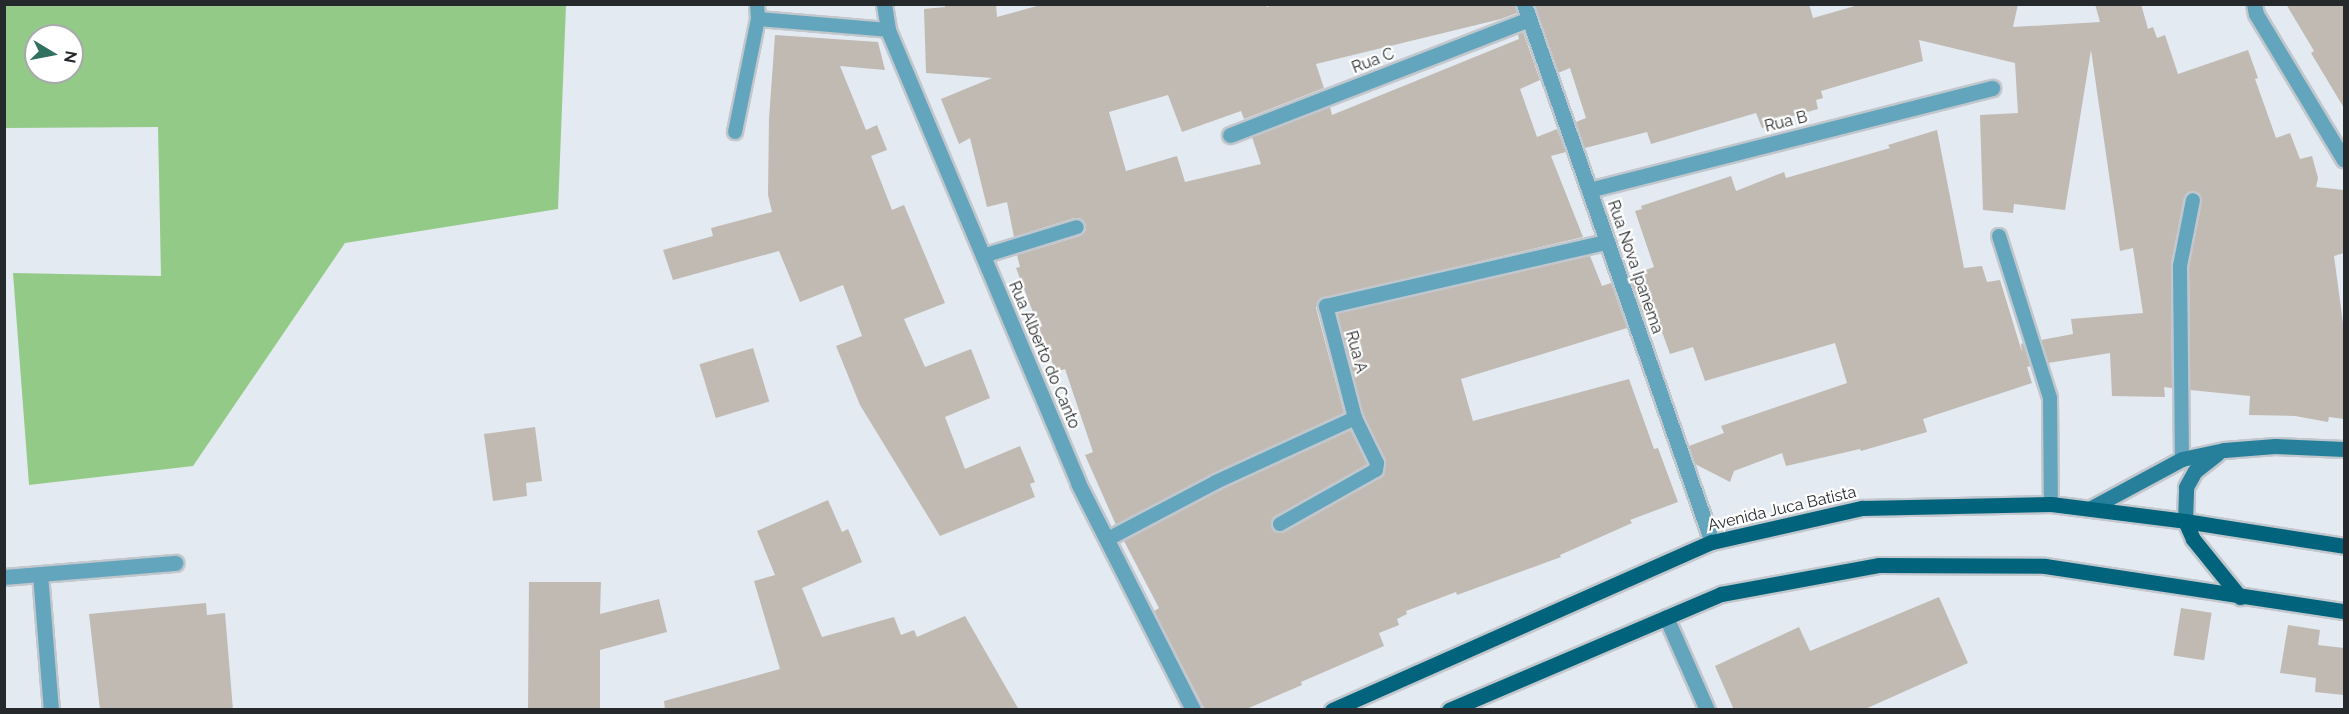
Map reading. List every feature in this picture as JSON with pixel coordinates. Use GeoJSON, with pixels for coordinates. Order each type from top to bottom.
{"type":"FeatureCollection","features":[{"type":"Feature","properties":{"kind":"main road","name":"Avenida Juca Batista"},"geometry":{"type":"LineString","coordinates":[[1332,710],[1712,542],[1862,508],[2051,504],[2185,521],[2344,546]]}},
{"type":"Feature","properties":{"kind":"main road"},"geometry":{"type":"LineString","coordinates":[[2185,521],[2193,539],[2240,597]]}},
{"type":"Feature","properties":{"kind":"main road"},"geometry":{"type":"LineString","coordinates":[[1449,710],[1721,594],[1879,565],[2045,566],[2344,611]]}},
{"type":"Feature","properties":{"kind":"street","name":"Rua Alberto do Canto"},"geometry":{"type":"LineString","coordinates":[[884,4],[888,30],[1078,483],[1193,710]]}},
{"type":"Feature","properties":{"kind":"street","name":"Rua Nova Ipanema"},"geometry":{"type":"LineString","coordinates":[[1524,4],[1712,542]]}},
{"type":"Feature","properties":{"kind":"street"},"geometry":{"type":"LineString","coordinates":[[2254,4],[2256,14],[2344,160]]}},
{"type":"Feature","properties":{"kind":"street","name":"Rua C"},"geometry":{"type":"LineString","coordinates":[[1230,135],[1529,19]]}},
{"type":"Feature","properties":{"kind":"street","name":"Rua B"},"geometry":{"type":"LineString","coordinates":[[1589,190],[1992,88]]}},
{"type":"Feature","properties":{"kind":"street","name":"Rua A"},"geometry":{"type":"LineString","coordinates":[[1326,306],[1606,242]]}},
{"type":"Feature","properties":{"kind":"street"},"geometry":{"type":"LineString","coordinates":[[2091,508],[2182,459],[2224,450],[2275,446],[2344,448]]}},
{"type":"Feature","properties":{"kind":"street"},"geometry":{"type":"LineString","coordinates":[[2185,521],[2186,487],[2195,471],[2224,450]]}},
{"type":"Feature","properties":{"kind":"street"},"geometry":{"type":"LineString","coordinates":[[4,577],[175,563]]}},
{"type":"Feature","properties":{"kind":"street"},"geometry":{"type":"LineString","coordinates":[[40,574],[51,710]]}},
{"type":"Feature","properties":{"kind":"street"},"geometry":{"type":"LineString","coordinates":[[1666,617],[1707,710]]}},
{"type":"Feature","properties":{"kind":"lane"},"geometry":{"type":"LineString","coordinates":[[735,132],[758,19],[757,4]]}},
{"type":"Feature","properties":{"kind":"lane"},"geometry":{"type":"LineString","coordinates":[[758,19],[888,30]]}},
{"type":"Feature","properties":{"kind":"lane"},"geometry":{"type":"LineString","coordinates":[[2182,459],[2180,266],[2193,200]]}},
{"type":"Feature","properties":{"kind":"lane"},"geometry":{"type":"LineString","coordinates":[[983,256],[1077,227]]}},
{"type":"Feature","properties":{"kind":"lane"},"geometry":{"type":"LineString","coordinates":[[1999,236],[2050,398],[2051,504]]}},
{"type":"Feature","properties":{"kind":"lane","name":"Rua A"},"geometry":{"type":"LineString","coordinates":[[1280,524],[1376,470],[1377,463],[1355,418],[1326,306]]}},
{"type":"Feature","properties":{"kind":"lane"},"geometry":{"type":"LineString","coordinates":[[1108,539],[1216,482],[1355,418]]}},
{"type":"Feature","properties":{"kind":"green space"},"geometry":{"type":"Polygon","coordinates":[[[4,5],[566,5],[558,209],[345,243],[193,466],[29,485],[13,273],[161,276],[158,127],[5,128],[4,5]]]}},
{"type":"Feature","properties":{"kind":"building"},"geometry":{"type":"Polygon","coordinates":[[[945,4],[996,4],[997,17],[1044,4],[1266,4],[1267,7],[1274,4],[1515,4],[1517,13],[1501,19],[1316,64],[1324,88],[1244,119],[1241,111],[1182,132],[1168,95],[1109,112],[1126,171],[1177,156],[1185,182],[1261,164],[1252,137],[1330,107],[1332,115],[1519,39],[1518,34],[1523,32],[1540,80],[1520,89],[1537,137],[1557,129],[1566,152],[1551,156],[1583,237],[1320,299],[1316,308],[1344,413],[1212,474],[1116,525],[1085,455],[1093,452],[1065,369],[1056,372],[1016,268],[1020,267],[1017,255],[1080,236],[1086,230],[1085,224],[1080,218],[1074,218],[1014,237],[1007,202],[987,207],[970,138],[959,144],[941,99],[992,78],[926,73],[924,9],[945,7],[945,4]]]}},
{"type":"Feature","properties":{"kind":"building"},"geometry":{"type":"Polygon","coordinates":[[[1534,4],[1809,4],[1813,18],[1862,4],[2018,4],[2013,27],[2100,22],[2095,4],[2141,4],[2148,29],[2153,27],[2157,38],[2165,35],[2178,74],[2248,50],[2258,78],[2255,79],[2276,138],[2290,133],[2300,159],[2312,156],[2318,178],[2316,187],[2344,190],[2344,253],[2334,256],[2344,330],[2344,419],[2329,417],[2328,422],[2295,416],[2249,415],[2250,396],[2190,390],[2189,267],[2202,201],[2199,194],[2194,191],[2184,198],[2171,264],[2172,388],[2164,387],[2165,397],[2112,396],[2110,353],[2048,363],[2041,340],[2073,334],[2071,319],[2143,313],[2133,248],[2120,251],[2091,50],[2065,210],[2014,204],[2013,213],[1983,210],[1980,115],[2018,113],[2015,63],[1919,40],[1923,61],[1821,91],[1823,98],[1816,100],[1818,109],[1789,117],[1791,121],[1762,128],[1756,113],[1651,144],[1647,132],[1585,148],[1576,122],[1586,118],[1570,68],[1558,73],[1534,4]]]}},
{"type":"Feature","properties":{"kind":"building"},"geometry":{"type":"Polygon","coordinates":[[[2286,4],[2344,4],[2344,108],[2311,53],[2314,51],[2286,4]]]}},
{"type":"Feature","properties":{"kind":"building"},"geometry":{"type":"Polygon","coordinates":[[[775,35],[878,42],[885,70],[840,66],[866,130],[877,125],[887,150],[871,156],[892,210],[904,205],[945,303],[904,319],[925,367],[971,349],[990,398],[945,417],[965,469],[1020,446],[1035,482],[1030,484],[1035,497],[940,536],[860,405],[836,346],[862,336],[843,285],[800,302],[779,251],[673,280],[663,250],[713,236],[711,228],[772,212],[768,195],[769,119],[775,35]]]}},
{"type":"Feature","properties":{"kind":"building"},"geometry":{"type":"Polygon","coordinates":[[[1937,130],[1964,268],[1982,266],[1987,282],[2000,280],[2022,352],[2021,344],[2023,343],[2031,366],[2027,367],[2032,383],[1923,419],[1927,432],[1861,451],[1860,449],[1786,466],[1782,453],[1734,471],[1730,482],[1695,464],[1689,446],[1724,433],[1721,426],[1847,383],[1835,343],[1705,381],[1693,347],[1670,354],[1657,318],[1645,322],[1629,276],[1654,267],[1635,211],[1642,209],[1641,206],[1731,176],[1736,191],[1784,172],[1786,178],[1890,148],[1888,145],[1937,130]]]}},
{"type":"Feature","properties":{"kind":"building"},"geometry":{"type":"Polygon","coordinates":[[[1590,256],[1602,286],[1611,283],[1627,328],[1461,379],[1473,421],[1629,379],[1654,449],[1658,448],[1678,502],[1630,520],[1632,523],[1560,555],[1561,557],[1406,611],[1407,614],[1397,619],[1399,625],[1379,633],[1384,646],[1301,682],[1302,685],[1244,710],[1205,710],[1154,611],[1159,608],[1124,541],[1220,490],[1351,430],[1368,464],[1276,516],[1271,523],[1273,529],[1279,533],[1284,532],[1383,475],[1385,460],[1363,415],[1337,313],[1590,256]]]}},
{"type":"Feature","properties":{"kind":"building"},"geometry":{"type":"Polygon","coordinates":[[[753,348],[769,402],[716,418],[699,364],[753,348]]]}},
{"type":"Feature","properties":{"kind":"building"},"geometry":{"type":"Polygon","coordinates":[[[535,427],[542,481],[526,483],[527,496],[493,501],[484,434],[535,427]]]}},
{"type":"Feature","properties":{"kind":"building"},"geometry":{"type":"Polygon","coordinates":[[[828,500],[842,532],[848,529],[862,562],[802,588],[822,637],[894,617],[901,635],[914,630],[917,637],[965,616],[1019,710],[665,710],[664,701],[780,669],[754,581],[775,575],[757,531],[828,500]]]}},
{"type":"Feature","properties":{"kind":"building"},"geometry":{"type":"Polygon","coordinates":[[[529,582],[601,582],[600,614],[659,599],[667,632],[600,650],[600,710],[528,710],[529,582]]]}},
{"type":"Feature","properties":{"kind":"building"},"geometry":{"type":"Polygon","coordinates":[[[1939,597],[1968,663],[1863,710],[1734,710],[1715,666],[1799,627],[1810,651],[1939,597]]]}},
{"type":"Feature","properties":{"kind":"building"},"geometry":{"type":"Polygon","coordinates":[[[206,603],[207,615],[225,613],[233,710],[100,710],[89,614],[206,603]]]}},
{"type":"Feature","properties":{"kind":"building"},"geometry":{"type":"Polygon","coordinates":[[[2181,608],[2212,613],[2204,660],[2173,655],[2181,608]]]}},
{"type":"Feature","properties":{"kind":"building"},"geometry":{"type":"Polygon","coordinates":[[[2288,625],[2320,630],[2318,645],[2344,648],[2344,695],[2315,692],[2316,678],[2280,673],[2288,625]]]}}]}
